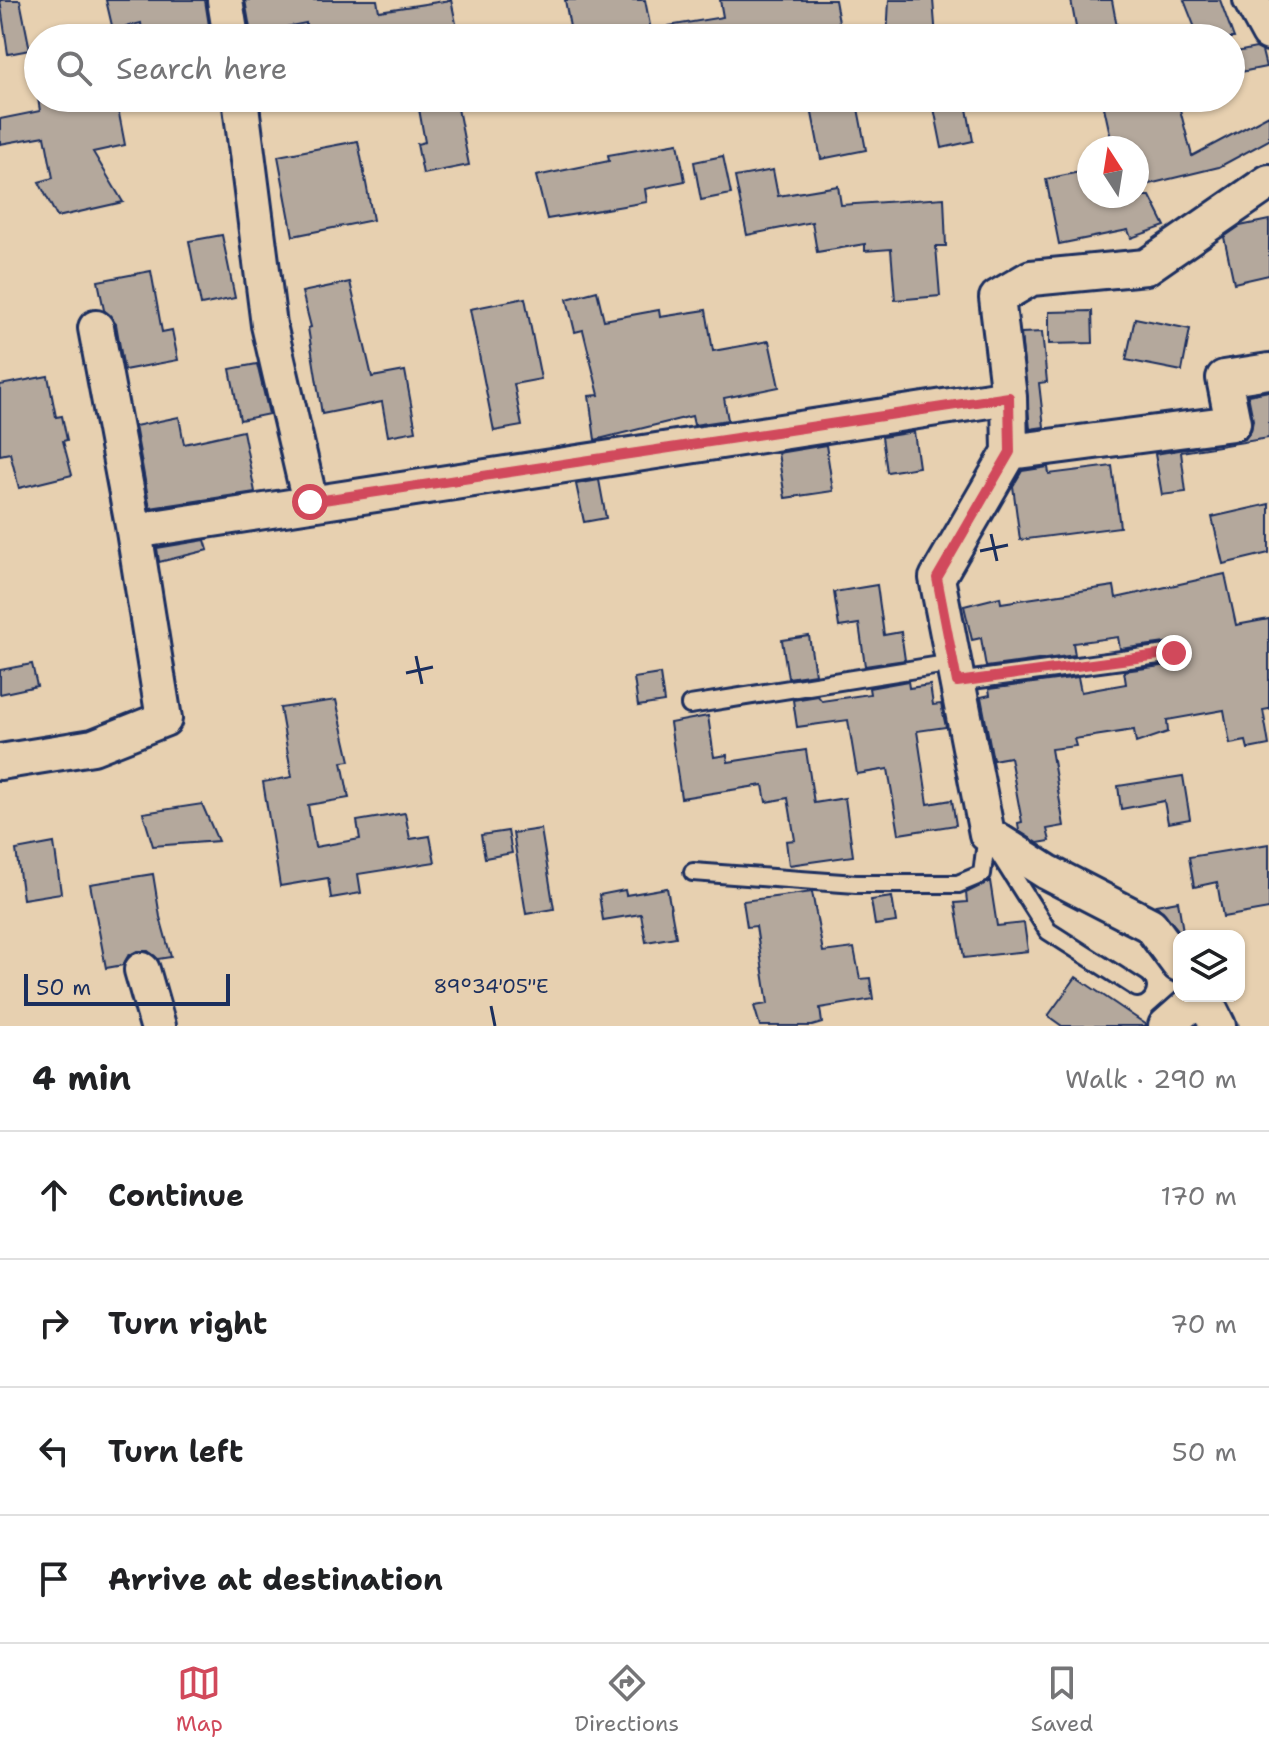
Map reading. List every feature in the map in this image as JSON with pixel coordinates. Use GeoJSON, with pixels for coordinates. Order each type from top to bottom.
{"type":"FeatureCollection","features":[{"type":"Feature","properties":{"kind":"street"},"geometry":{"type":"LineString","coordinates":[[225,0],[229,24]]}},
{"type":"Feature","properties":{"kind":"street"},"geometry":{"type":"LineString","coordinates":[[1251,0],[1269,33]]}},
{"type":"Feature","properties":{"kind":"street"},"geometry":{"type":"LineString","coordinates":[[242,112],[269,325],[310,502]]}},
{"type":"Feature","properties":{"kind":"street"},"geometry":{"type":"LineString","coordinates":[[1173,956],[1150,925],[1047,872],[987,834],[937,578],[1010,452],[1009,397],[997,298],[1031,278],[1146,267],[1269,182]]}},
{"type":"Feature","properties":{"kind":"street"},"geometry":{"type":"LineString","coordinates":[[0,762],[93,747],[164,719],[134,531],[96,328]]}},
{"type":"Feature","properties":{"kind":"street"},"geometry":{"type":"LineString","coordinates":[[1010,452],[1233,423],[1224,378],[1269,371]]}},
{"type":"Feature","properties":{"kind":"street"},"geometry":{"type":"LineString","coordinates":[[134,531],[1009,397]]}},
{"type":"Feature","properties":{"kind":"street"},"geometry":{"type":"LineString","coordinates":[[142,970],[158,1026]]}},
{"type":"Feature","properties":{"kind":"street"},"geometry":{"type":"LineString","coordinates":[[1166,1026],[1207,1005]]}},
{"type":"Feature","properties":{"kind":"lane"},"geometry":{"type":"LineString","coordinates":[[690,705],[955,673],[1174,653]]}},
{"type":"Feature","properties":{"kind":"lane"},"geometry":{"type":"LineString","coordinates":[[693,872],[856,884],[958,884],[982,874],[987,834]]}},
{"type":"Feature","properties":{"kind":"lane"},"geometry":{"type":"LineString","coordinates":[[987,834],[1048,931],[1137,988]]}},
{"type":"Feature","properties":{"kind":"building"},"geometry":{"type":"Polygon","coordinates":[[[0,0],[20,0],[25,24],[24,51],[8,54],[0,0]]]}},
{"type":"Feature","properties":{"kind":"building"},"geometry":{"type":"Polygon","coordinates":[[[106,0],[205,0],[209,24],[141,23],[112,24],[106,0]]]}},
{"type":"Feature","properties":{"kind":"building"},"geometry":{"type":"Polygon","coordinates":[[[245,0],[377,0],[379,11],[451,0],[456,24],[306,23],[249,24],[245,0]]]}},
{"type":"Feature","properties":{"kind":"building"},"geometry":{"type":"Polygon","coordinates":[[[565,0],[645,0],[650,24],[569,24],[565,0]]]}},
{"type":"Feature","properties":{"kind":"building"},"geometry":{"type":"Polygon","coordinates":[[[720,0],[835,0],[839,24],[680,24],[723,17],[720,0]]]}},
{"type":"Feature","properties":{"kind":"building"},"geometry":{"type":"Polygon","coordinates":[[[889,0],[933,0],[935,24],[888,24],[889,0]]]}},
{"type":"Feature","properties":{"kind":"building"},"geometry":{"type":"Polygon","coordinates":[[[1071,0],[1112,0],[1116,24],[1075,24],[1071,0]]]}},
{"type":"Feature","properties":{"kind":"building"},"geometry":{"type":"Polygon","coordinates":[[[1184,0],[1220,0],[1229,24],[1193,24],[1184,0]]]}},
{"type":"Feature","properties":{"kind":"building"},"geometry":{"type":"Polygon","coordinates":[[[1256,48],[1262,51],[1266,67],[1245,71],[1245,50],[1256,48]]]}},
{"type":"Feature","properties":{"kind":"building"},"geometry":{"type":"Polygon","coordinates":[[[35,112],[119,112],[125,145],[93,152],[123,202],[57,217],[39,182],[53,178],[45,136],[0,144],[0,119],[35,112]]]}},
{"type":"Feature","properties":{"kind":"building"},"geometry":{"type":"Polygon","coordinates":[[[420,112],[459,112],[469,165],[423,174],[417,144],[425,142],[420,112]]]}},
{"type":"Feature","properties":{"kind":"building"},"geometry":{"type":"Polygon","coordinates":[[[812,112],[859,112],[866,150],[821,159],[812,112]]]}},
{"type":"Feature","properties":{"kind":"building"},"geometry":{"type":"Polygon","coordinates":[[[935,112],[968,112],[973,141],[942,148],[935,112]]]}},
{"type":"Feature","properties":{"kind":"building"},"geometry":{"type":"Polygon","coordinates":[[[1105,112],[1181,112],[1192,156],[1269,115],[1269,140],[1219,167],[1149,184],[1149,136],[1110,136],[1105,112]]]}},
{"type":"Feature","properties":{"kind":"building"},"geometry":{"type":"Polygon","coordinates":[[[358,141],[373,220],[293,236],[278,156],[358,141]]]}},
{"type":"Feature","properties":{"kind":"building"},"geometry":{"type":"Polygon","coordinates":[[[678,143],[685,181],[645,189],[647,202],[547,219],[536,176],[609,161],[608,155],[678,143]]]}},
{"type":"Feature","properties":{"kind":"building"},"geometry":{"type":"Polygon","coordinates":[[[723,156],[731,194],[701,200],[694,162],[723,156]]]}},
{"type":"Feature","properties":{"kind":"building"},"geometry":{"type":"Polygon","coordinates":[[[773,170],[778,196],[838,186],[841,205],[944,198],[946,246],[936,246],[940,296],[895,300],[891,249],[865,251],[865,244],[817,252],[812,222],[747,235],[735,177],[773,170]]]}},
{"type":"Feature","properties":{"kind":"building"},"geometry":{"type":"Polygon","coordinates":[[[1077,173],[1077,208],[1149,208],[1150,196],[1165,226],[1131,238],[1128,230],[1059,244],[1046,179],[1077,173]]]}},
{"type":"Feature","properties":{"kind":"building"},"geometry":{"type":"Polygon","coordinates":[[[1269,220],[1269,275],[1234,283],[1224,237],[1240,226],[1269,220]]]}},
{"type":"Feature","properties":{"kind":"building"},"geometry":{"type":"Polygon","coordinates":[[[222,235],[235,298],[201,305],[189,241],[222,235]]]}},
{"type":"Feature","properties":{"kind":"building"},"geometry":{"type":"Polygon","coordinates":[[[151,271],[162,332],[172,330],[178,360],[124,370],[116,324],[104,310],[98,281],[151,271]]]}},
{"type":"Feature","properties":{"kind":"building"},"geometry":{"type":"Polygon","coordinates":[[[350,282],[372,377],[405,371],[416,431],[388,436],[382,402],[322,414],[308,328],[311,327],[302,292],[350,282]]]}},
{"type":"Feature","properties":{"kind":"building"},"geometry":{"type":"Polygon","coordinates":[[[597,291],[604,320],[659,310],[660,317],[706,310],[713,351],[769,341],[779,387],[724,398],[728,420],[694,425],[692,416],[595,440],[589,396],[599,395],[583,330],[575,332],[567,299],[597,291]]]}},
{"type":"Feature","properties":{"kind":"building"},"geometry":{"type":"Polygon","coordinates":[[[525,298],[541,379],[514,384],[522,426],[494,431],[470,309],[525,298]]]}},
{"type":"Feature","properties":{"kind":"building"},"geometry":{"type":"Polygon","coordinates":[[[1092,311],[1093,343],[1049,344],[1049,312],[1092,311]]]}},
{"type":"Feature","properties":{"kind":"building"},"geometry":{"type":"Polygon","coordinates":[[[1135,318],[1190,329],[1182,371],[1126,360],[1135,318]]]}},
{"type":"Feature","properties":{"kind":"building"},"geometry":{"type":"Polygon","coordinates":[[[1042,332],[1047,382],[1039,383],[1044,427],[1030,429],[1021,333],[1042,332]]]}},
{"type":"Feature","properties":{"kind":"building"},"geometry":{"type":"Polygon","coordinates":[[[257,364],[269,414],[240,420],[230,369],[257,364]]]}},
{"type":"Feature","properties":{"kind":"building"},"geometry":{"type":"Polygon","coordinates":[[[48,376],[56,417],[62,416],[67,440],[63,441],[72,475],[19,488],[10,453],[0,455],[0,385],[48,376]]]}},
{"type":"Feature","properties":{"kind":"building"},"geometry":{"type":"Polygon","coordinates":[[[1269,391],[1269,438],[1181,452],[1186,492],[1162,495],[1155,454],[1245,439],[1251,431],[1253,420],[1248,395],[1269,391]]]}},
{"type":"Feature","properties":{"kind":"building"},"geometry":{"type":"Polygon","coordinates":[[[179,417],[184,444],[243,431],[255,492],[150,508],[135,426],[179,417]]]}},
{"type":"Feature","properties":{"kind":"building"},"geometry":{"type":"Polygon","coordinates":[[[914,432],[919,467],[887,472],[882,437],[914,432]]]}},
{"type":"Feature","properties":{"kind":"building"},"geometry":{"type":"Polygon","coordinates":[[[826,445],[833,491],[785,498],[778,453],[826,445]]]}},
{"type":"Feature","properties":{"kind":"building"},"geometry":{"type":"Polygon","coordinates":[[[1112,466],[1120,527],[1020,540],[1013,486],[1022,471],[1048,467],[1049,474],[1112,466]]]}},
{"type":"Feature","properties":{"kind":"building"},"geometry":{"type":"Polygon","coordinates":[[[599,480],[606,518],[584,522],[576,484],[599,480]]]}},
{"type":"Feature","properties":{"kind":"building"},"geometry":{"type":"Polygon","coordinates":[[[1269,504],[1269,553],[1223,564],[1212,517],[1269,504]]]}},
{"type":"Feature","properties":{"kind":"building"},"geometry":{"type":"Polygon","coordinates":[[[205,540],[208,550],[159,562],[157,548],[205,540]]]}},
{"type":"Feature","properties":{"kind":"building"},"geometry":{"type":"Polygon","coordinates":[[[1225,574],[1236,625],[1269,619],[1269,709],[1263,710],[1269,745],[1248,749],[1246,741],[1230,744],[1224,710],[1167,720],[1168,732],[1136,743],[1134,730],[1074,739],[1076,746],[1051,749],[1064,826],[1047,829],[1050,841],[1038,843],[1019,831],[1018,823],[1022,822],[1010,757],[993,760],[981,697],[990,695],[989,689],[1078,677],[1081,692],[1126,684],[1124,671],[1176,664],[1184,658],[1185,651],[1173,642],[1120,649],[1118,637],[1073,643],[1075,655],[986,667],[981,638],[972,640],[964,606],[1000,597],[1001,603],[1114,586],[1116,598],[1225,574]]]}},
{"type":"Feature","properties":{"kind":"building"},"geometry":{"type":"Polygon","coordinates":[[[877,585],[884,635],[901,632],[905,660],[865,666],[859,624],[839,627],[834,592],[877,585]]]}},
{"type":"Feature","properties":{"kind":"building"},"geometry":{"type":"Polygon","coordinates":[[[809,636],[815,674],[788,678],[782,640],[809,636]]]}},
{"type":"Feature","properties":{"kind":"building"},"geometry":{"type":"Polygon","coordinates":[[[32,664],[37,686],[0,694],[0,670],[32,664]]]}},
{"type":"Feature","properties":{"kind":"building"},"geometry":{"type":"Polygon","coordinates":[[[660,674],[664,702],[638,706],[634,678],[660,674]]]}},
{"type":"Feature","properties":{"kind":"building"},"geometry":{"type":"Polygon","coordinates":[[[908,681],[909,688],[930,685],[933,705],[941,704],[946,727],[917,731],[928,804],[952,800],[956,825],[899,834],[888,769],[857,774],[848,720],[797,727],[793,700],[818,696],[822,701],[870,694],[869,688],[908,681]]]}},
{"type":"Feature","properties":{"kind":"building"},"geometry":{"type":"Polygon","coordinates":[[[336,700],[350,761],[342,762],[349,798],[308,805],[315,847],[360,839],[357,821],[405,813],[410,839],[430,836],[435,862],[358,874],[361,893],[331,898],[328,878],[280,886],[263,782],[292,777],[280,708],[336,700]]]}},
{"type":"Feature","properties":{"kind":"building"},"geometry":{"type":"Polygon","coordinates":[[[708,716],[714,757],[727,755],[728,762],[806,750],[814,803],[845,798],[853,856],[789,865],[786,841],[795,840],[788,798],[766,802],[763,785],[681,798],[670,723],[708,716]]]}},
{"type":"Feature","properties":{"kind":"building"},"geometry":{"type":"Polygon","coordinates":[[[1183,776],[1190,819],[1168,823],[1164,801],[1121,809],[1118,786],[1183,776]]]}},
{"type":"Feature","properties":{"kind":"building"},"geometry":{"type":"Polygon","coordinates":[[[202,804],[218,841],[153,846],[143,813],[202,804]]]}},
{"type":"Feature","properties":{"kind":"building"},"geometry":{"type":"Polygon","coordinates":[[[541,829],[554,909],[526,914],[513,833],[541,829]]]}},
{"type":"Feature","properties":{"kind":"building"},"geometry":{"type":"Polygon","coordinates":[[[508,831],[512,853],[485,858],[481,835],[508,831]]]}},
{"type":"Feature","properties":{"kind":"building"},"geometry":{"type":"Polygon","coordinates":[[[54,843],[61,893],[23,899],[16,850],[54,843]]]}},
{"type":"Feature","properties":{"kind":"building"},"geometry":{"type":"Polygon","coordinates":[[[1269,844],[1269,909],[1223,917],[1217,882],[1194,887],[1189,857],[1269,844]]]}},
{"type":"Feature","properties":{"kind":"building"},"geometry":{"type":"Polygon","coordinates":[[[153,874],[171,957],[158,959],[148,951],[137,951],[128,956],[123,965],[106,968],[90,884],[153,874]]]}},
{"type":"Feature","properties":{"kind":"building"},"geometry":{"type":"Polygon","coordinates":[[[990,881],[997,926],[1024,923],[1028,951],[964,958],[955,903],[967,902],[966,893],[990,881]]]}},
{"type":"Feature","properties":{"kind":"building"},"geometry":{"type":"Polygon","coordinates":[[[667,888],[676,937],[646,942],[641,914],[603,920],[599,895],[625,890],[626,895],[667,888]]]}},
{"type":"Feature","properties":{"kind":"building"},"geometry":{"type":"Polygon","coordinates":[[[812,892],[823,952],[854,948],[860,979],[870,978],[873,999],[820,1008],[822,1023],[812,1026],[760,1026],[754,1006],[768,1004],[756,926],[747,927],[743,901],[812,892]]]}},
{"type":"Feature","properties":{"kind":"building"},"geometry":{"type":"Polygon","coordinates":[[[892,897],[896,922],[875,925],[871,900],[892,897]]]}},
{"type":"Feature","properties":{"kind":"building"},"geometry":{"type":"Polygon","coordinates":[[[1178,901],[1183,930],[1178,930],[1156,905],[1178,901]]]}},
{"type":"Feature","properties":{"kind":"building"},"geometry":{"type":"Polygon","coordinates":[[[1076,977],[1147,1026],[1062,1026],[1048,1016],[1076,977]]]}},
{"type":"Feature","properties":{"kind":"route"},"geometry":{"type":"LineString","coordinates":[[310,502],[1009,397],[1010,452],[937,578],[957,682],[1174,653]]}}]}
